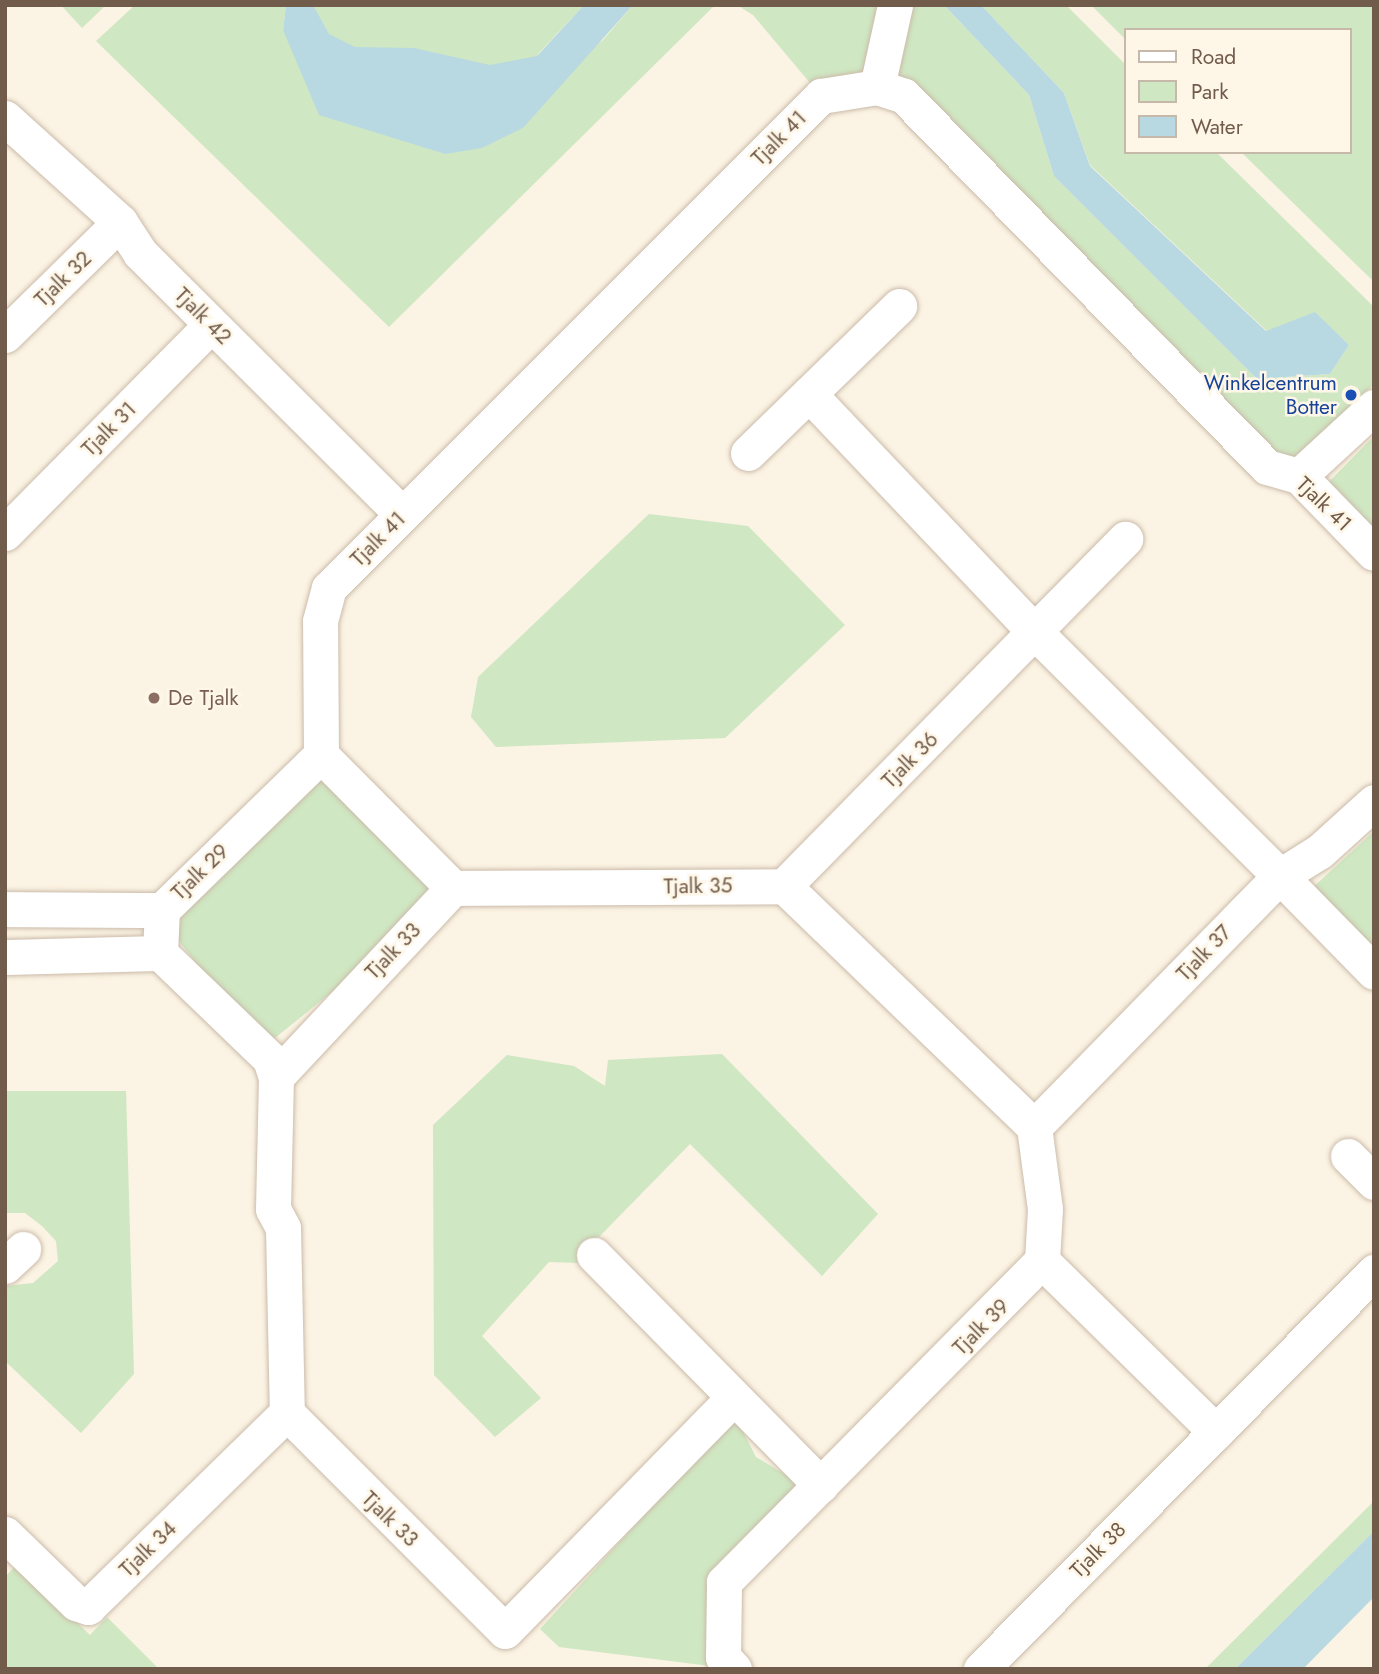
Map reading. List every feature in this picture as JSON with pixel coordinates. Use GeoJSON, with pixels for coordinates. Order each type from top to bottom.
{"type":"FeatureCollection","features":[{"type":"Feature","properties":{"kind":"street"},"geometry":{"type":"LineString","coordinates":[[877,86],[895,5]]}},
{"type":"Feature","properties":{"kind":"street","name":"Tjalk 41"},"geometry":{"type":"LineString","coordinates":[[321,755],[322,603],[402,514],[821,96],[877,86],[904,96],[1267,467],[1299,476],[1374,553]]}},
{"type":"Feature","properties":{"kind":"street","name":"Tjalk 42"},"geometry":{"type":"LineString","coordinates":[[10,132],[120,222],[140,253],[402,514]]}},
{"type":"Feature","properties":{"kind":"street","name":"Tjalk 32"},"geometry":{"type":"LineString","coordinates":[[5,335],[120,222]]}},
{"type":"Feature","properties":{"kind":"street"},"geometry":{"type":"LineString","coordinates":[[748,453],[899,306]]}},
{"type":"Feature","properties":{"kind":"street","name":"Tjalk 31"},"geometry":{"type":"LineString","coordinates":[[5,533],[211,325]]}},
{"type":"Feature","properties":{"kind":"street"},"geometry":{"type":"LineString","coordinates":[[809,394],[1036,633],[1374,972]]}},
{"type":"Feature","properties":{"kind":"street"},"geometry":{"type":"LineString","coordinates":[[1299,476],[1374,407]]}},
{"type":"Feature","properties":{"kind":"street","name":"Tjalk 36"},"geometry":{"type":"LineString","coordinates":[[784,886],[1036,633],[1125,539]]}},
{"type":"Feature","properties":{"kind":"street"},"geometry":{"type":"LineString","coordinates":[[321,755],[453,888]]}},
{"type":"Feature","properties":{"kind":"street","name":"Tjalk 29"},"geometry":{"type":"LineString","coordinates":[[5,909],[162,910],[321,755]]}},
{"type":"Feature","properties":{"kind":"street"},"geometry":{"type":"LineString","coordinates":[[1280,876],[1320,851],[1374,802]]}},
{"type":"Feature","properties":{"kind":"street","name":"Tjalk 37"},"geometry":{"type":"LineString","coordinates":[[1034,1127],[1280,876]]}},
{"type":"Feature","properties":{"kind":"street"},"geometry":{"type":"LineString","coordinates":[[784,886],[1034,1127],[1045,1209],[1042,1261],[1216,1432]]}},
{"type":"Feature","properties":{"kind":"street","name":"Tjalk 35"},"geometry":{"type":"LineString","coordinates":[[453,888],[784,886]]}},
{"type":"Feature","properties":{"kind":"street","name":"Tjalk 33"},"geometry":{"type":"LineString","coordinates":[[276,1077],[453,888]]}},
{"type":"Feature","properties":{"kind":"street"},"geometry":{"type":"LineString","coordinates":[[160,953],[162,910]]}},
{"type":"Feature","properties":{"kind":"street"},"geometry":{"type":"LineString","coordinates":[[5,957],[160,953],[270,1059],[276,1077],[273,1209],[283,1228],[287,1413]]}},
{"type":"Feature","properties":{"kind":"street"},"geometry":{"type":"LineString","coordinates":[[1348,1156],[1374,1182]]}},
{"type":"Feature","properties":{"kind":"street"},"geometry":{"type":"LineString","coordinates":[[594,1255],[821,1485]]}},
{"type":"Feature","properties":{"kind":"street","name":"Tjalk 39"},"geometry":{"type":"LineString","coordinates":[[734,1669],[723,1657],[724,1582],[1042,1261]]}},
{"type":"Feature","properties":{"kind":"street","name":"Tjalk 38"},"geometry":{"type":"LineString","coordinates":[[981,1669],[1374,1272]]}},
{"type":"Feature","properties":{"kind":"street","name":"Tjalk 33"},"geometry":{"type":"LineString","coordinates":[[287,1413],[505,1631],[733,1398]]}},
{"type":"Feature","properties":{"kind":"street","name":"Tjalk 34"},"geometry":{"type":"LineString","coordinates":[[5,1534],[88,1607],[287,1413]]}},
{"type":"Feature","properties":{"kind":"green space"},"geometry":{"type":"Polygon","coordinates":[[[61,5],[106,5],[82,28],[61,5]]]}},
{"type":"Feature","properties":{"kind":"green space"},"geometry":{"type":"Polygon","coordinates":[[[135,5],[286,5],[283,30],[424,147],[445,154],[603,40],[633,5],[715,5],[389,327],[96,41],[135,5]]]}},
{"type":"Feature","properties":{"kind":"green space"},"geometry":{"type":"Polygon","coordinates":[[[303,5],[584,5],[538,54],[536,68],[374,97],[303,5]]]}},
{"type":"Feature","properties":{"kind":"green space"},"geometry":{"type":"Polygon","coordinates":[[[737,5],[880,5],[868,86],[821,96],[753,15],[737,5]]]}},
{"type":"Feature","properties":{"kind":"green space"},"geometry":{"type":"Polygon","coordinates":[[[907,5],[944,5],[1029,95],[1054,176],[1257,379],[1330,374],[1349,345],[1315,313],[1267,331],[1090,165],[1064,93],[981,5],[1066,5],[1124,63],[1124,154],[1218,154],[1374,307],[1374,384],[1286,471],[895,93],[907,5]]]}},
{"type":"Feature","properties":{"kind":"green space"},"geometry":{"type":"Polygon","coordinates":[[[1091,5],[1374,5],[1374,282],[1243,154],[1351,154],[1351,28],[1124,28],[1124,38],[1091,5]]]}},
{"type":"Feature","properties":{"kind":"green space"},"geometry":{"type":"Polygon","coordinates":[[[1374,436],[1374,558],[1313,498],[1374,436]]]}},
{"type":"Feature","properties":{"kind":"green space"},"geometry":{"type":"Polygon","coordinates":[[[649,514],[748,526],[845,625],[725,738],[496,747],[471,717],[478,677],[649,514]]]}},
{"type":"Feature","properties":{"kind":"green space"},"geometry":{"type":"Polygon","coordinates":[[[327,754],[445,900],[264,1047],[146,901],[327,754]]]}},
{"type":"Feature","properties":{"kind":"green space"},"geometry":{"type":"Polygon","coordinates":[[[1374,831],[1374,949],[1310,890],[1374,831]]]}},
{"type":"Feature","properties":{"kind":"green space"},"geometry":{"type":"Polygon","coordinates":[[[722,1054],[878,1214],[822,1276],[690,1144],[597,1239],[602,1246],[578,1263],[549,1262],[482,1336],[541,1398],[495,1437],[434,1375],[433,1125],[507,1055],[574,1066],[605,1086],[608,1060],[722,1054]]]}},
{"type":"Feature","properties":{"kind":"green space"},"geometry":{"type":"Polygon","coordinates":[[[5,1091],[126,1091],[134,1374],[81,1433],[5,1361],[5,1286],[33,1283],[58,1261],[56,1241],[42,1226],[25,1213],[5,1213],[5,1091]]]}},
{"type":"Feature","properties":{"kind":"green space"},"geometry":{"type":"Polygon","coordinates":[[[735,1416],[756,1457],[801,1484],[723,1585],[734,1669],[559,1647],[540,1629],[735,1416]]]}},
{"type":"Feature","properties":{"kind":"green space"},"geometry":{"type":"Polygon","coordinates":[[[1374,1501],[1374,1531],[1235,1669],[1205,1669],[1374,1501]]]}},
{"type":"Feature","properties":{"kind":"green space"},"geometry":{"type":"Polygon","coordinates":[[[17,1564],[90,1635],[107,1617],[159,1669],[5,1669],[5,1577],[17,1564]]]}},
{"type":"Feature","properties":{"kind":"water"},"geometry":{"type":"Polygon","coordinates":[[[286,5],[313,5],[329,34],[355,47],[414,48],[490,65],[537,56],[584,5],[633,5],[523,128],[482,148],[445,154],[319,115],[283,30],[286,5]]]}},
{"type":"Feature","properties":{"kind":"water"},"geometry":{"type":"Polygon","coordinates":[[[944,5],[981,5],[1064,93],[1090,166],[1266,331],[1315,312],[1349,345],[1330,374],[1257,379],[1054,176],[1029,95],[944,5]]]}},
{"type":"Feature","properties":{"kind":"water"},"geometry":{"type":"Polygon","coordinates":[[[1374,1531],[1374,1597],[1303,1669],[1235,1669],[1374,1531]]]}},
{"type":"Feature","properties":{"kind":"place","name":"Winkelcentrum Botter"},"geometry":{"type":"Point","coordinates":[1351,395]}},
{"type":"Feature","properties":{"kind":"place","name":"De Tjalk"},"geometry":{"type":"Point","coordinates":[154,698]}}]}
